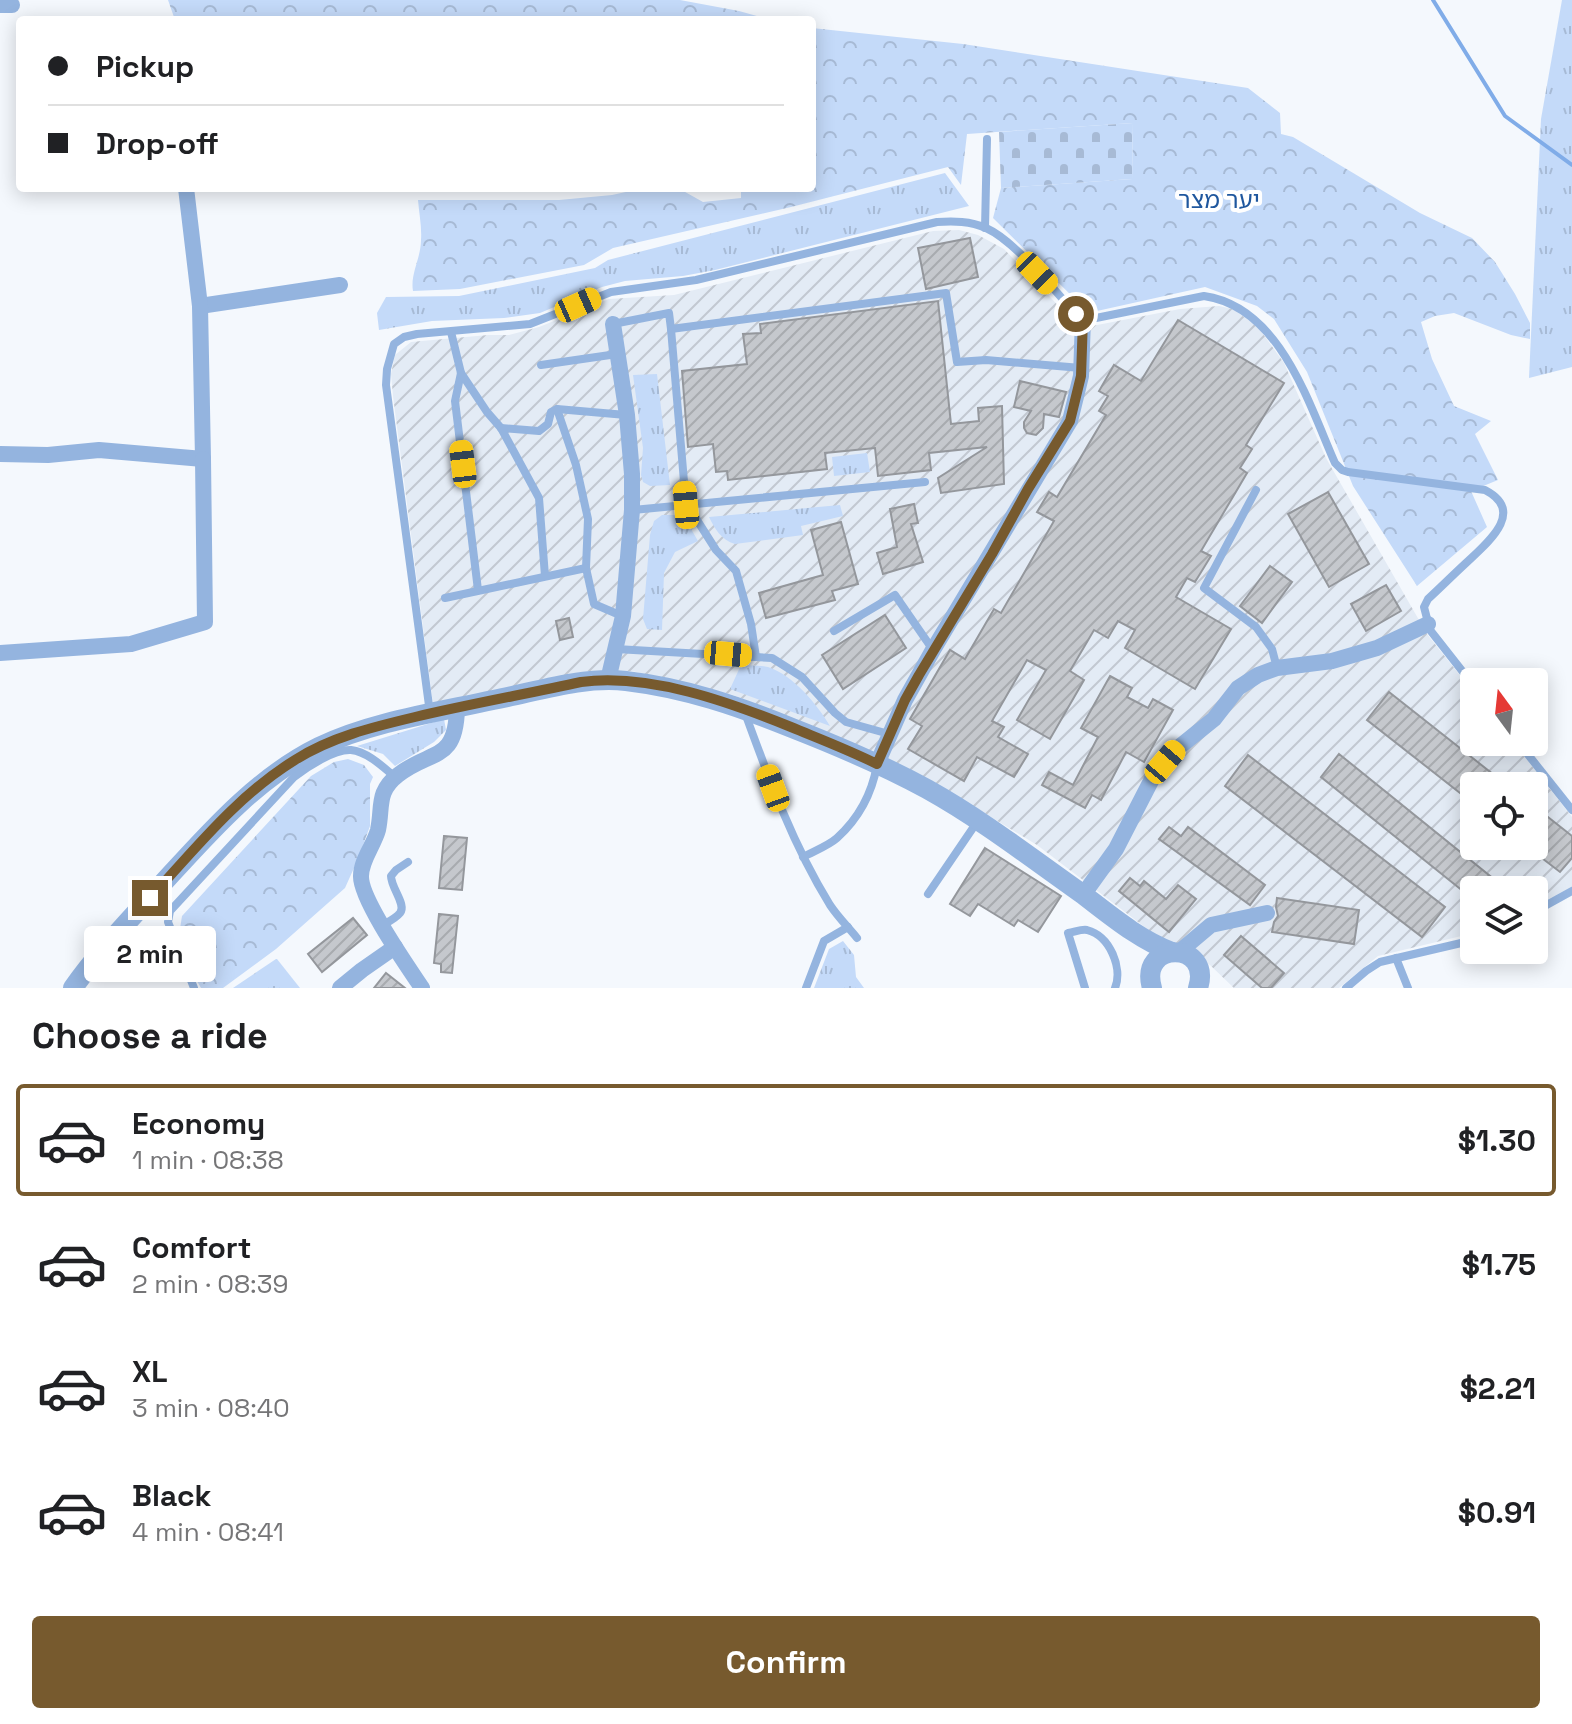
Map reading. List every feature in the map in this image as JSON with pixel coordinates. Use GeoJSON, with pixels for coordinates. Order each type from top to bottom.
{"type":"FeatureCollection","features":[{"type":"Feature","properties":{"kind":"street"},"geometry":{"type":"LineString","coordinates":[[0,653],[131,644],[205,622],[200,306],[186,192]]}},
{"type":"Feature","properties":{"kind":"street"},"geometry":{"type":"LineString","coordinates":[[200,306],[340,285]]}},
{"type":"Feature","properties":{"kind":"street"},"geometry":{"type":"LineString","coordinates":[[877,764],[905,700],[933,650],[1070,421],[1081,368],[1083,319]]}},
{"type":"Feature","properties":{"kind":"street"},"geometry":{"type":"LineString","coordinates":[[608,680],[623,616],[632,510],[627,415],[613,324]]}},
{"type":"Feature","properties":{"kind":"street"},"geometry":{"type":"LineString","coordinates":[[0,454],[48,455],[99,450],[203,459]]}},
{"type":"Feature","properties":{"kind":"street"},"geometry":{"type":"LineString","coordinates":[[1083,895],[1116,849],[1146,789],[1171,755],[1214,719],[1238,688],[1258,675],[1277,668],[1332,661],[1377,648],[1428,624]]}},
{"type":"Feature","properties":{"kind":"street"},"geometry":{"type":"LineString","coordinates":[[73,988],[98,956],[243,799],[296,759],[321,745],[380,726],[581,682],[608,680],[679,689],[744,708],[877,764],[979,820],[1129,929],[1192,968]]}},
{"type":"Feature","properties":{"kind":"street"},"geometry":{"type":"LineString","coordinates":[[422,988],[365,895],[362,867],[378,830],[383,791],[400,772],[445,748],[457,728],[457,708]]}},
{"type":"Feature","properties":{"kind":"street"},"geometry":{"type":"LineString","coordinates":[[1192,968],[1211,925],[1267,913]]}},
{"type":"Feature","properties":{"kind":"street"},"geometry":{"type":"LineString","coordinates":[[1129,929],[1151,980]]}},
{"type":"Feature","properties":{"kind":"street"},"geometry":{"type":"LineString","coordinates":[[340,988],[395,947]]}},
{"type":"Feature","properties":{"kind":"street"},"geometry":{"type":"LineString","coordinates":[[1151,980],[1158,958],[1192,968]]}},
{"type":"Feature","properties":{"kind":"lane"},"geometry":{"type":"LineString","coordinates":[[985,228],[987,139]]}},
{"type":"Feature","properties":{"kind":"lane"},"geometry":{"type":"LineString","coordinates":[[430,714],[386,385],[394,344],[404,337],[417,334],[530,324],[611,292],[696,280],[937,222],[956,221],[985,228],[1009,243],[1083,319],[1204,296],[1235,305],[1250,314],[1266,330],[1286,357],[1335,463],[1342,470],[1485,490],[1493,494],[1501,504],[1503,517],[1497,534],[1428,599],[1424,607],[1430,630],[1460,668]]}},
{"type":"Feature","properties":{"kind":"lane"},"geometry":{"type":"LineString","coordinates":[[671,329],[946,293],[957,362],[986,360],[1081,368]]}},
{"type":"Feature","properties":{"kind":"lane"},"geometry":{"type":"LineString","coordinates":[[613,324],[669,313],[688,505],[716,550],[736,571],[751,624],[756,657]]}},
{"type":"Feature","properties":{"kind":"lane"},"geometry":{"type":"LineString","coordinates":[[451,332],[461,373],[501,428],[539,498],[545,576]]}},
{"type":"Feature","properties":{"kind":"lane"},"geometry":{"type":"LineString","coordinates":[[541,365],[618,354]]}},
{"type":"Feature","properties":{"kind":"lane"},"geometry":{"type":"LineString","coordinates":[[461,373],[455,401],[478,590]]}},
{"type":"Feature","properties":{"kind":"lane"},"geometry":{"type":"LineString","coordinates":[[501,428],[539,431],[548,424],[551,412],[557,409],[627,415]]}},
{"type":"Feature","properties":{"kind":"lane"},"geometry":{"type":"LineString","coordinates":[[557,409],[576,465],[588,519],[586,568],[594,604],[623,616]]}},
{"type":"Feature","properties":{"kind":"lane"},"geometry":{"type":"LineString","coordinates":[[632,510],[925,482]]}},
{"type":"Feature","properties":{"kind":"lane"},"geometry":{"type":"LineString","coordinates":[[1256,490],[1204,588],[1256,627],[1272,649],[1277,668]]}},
{"type":"Feature","properties":{"kind":"lane"},"geometry":{"type":"LineString","coordinates":[[445,598],[586,568]]}},
{"type":"Feature","properties":{"kind":"lane"},"geometry":{"type":"LineString","coordinates":[[834,631],[895,595],[933,650]]}},
{"type":"Feature","properties":{"kind":"lane"},"geometry":{"type":"LineString","coordinates":[[616,649],[772,658],[802,677],[846,722],[890,734]]}},
{"type":"Feature","properties":{"kind":"lane"},"geometry":{"type":"LineString","coordinates":[[744,708],[780,807],[803,857],[831,906],[857,938]]}},
{"type":"Feature","properties":{"kind":"lane"},"geometry":{"type":"LineString","coordinates":[[194,988],[168,922],[170,911],[294,777],[322,759],[351,750],[372,758],[395,777]]}},
{"type":"Feature","properties":{"kind":"lane"},"geometry":{"type":"LineString","coordinates":[[1529,756],[1572,810]]}},
{"type":"Feature","properties":{"kind":"lane"},"geometry":{"type":"LineString","coordinates":[[803,857],[836,840],[860,811],[874,780],[877,764]]}},
{"type":"Feature","properties":{"kind":"lane"},"geometry":{"type":"LineString","coordinates":[[928,894],[979,820]]}},
{"type":"Feature","properties":{"kind":"lane"},"geometry":{"type":"LineString","coordinates":[[383,925],[403,908],[391,885],[391,876],[408,862]]}},
{"type":"Feature","properties":{"kind":"lane"},"geometry":{"type":"LineString","coordinates":[[1548,904],[1572,891]]}},
{"type":"Feature","properties":{"kind":"lane"},"geometry":{"type":"LineString","coordinates":[[806,988],[824,941],[848,927]]}},
{"type":"Feature","properties":{"kind":"lane"},"geometry":{"type":"LineString","coordinates":[[1085,988],[1068,933],[1083,929],[1099,937],[1114,955],[1119,979],[1115,988]]}},
{"type":"Feature","properties":{"kind":"lane"},"geometry":{"type":"LineString","coordinates":[[1346,988],[1380,962],[1460,943]]}},
{"type":"Feature","properties":{"kind":"lane"},"geometry":{"type":"LineString","coordinates":[[1396,958],[1408,988]]}},
{"type":"Feature","properties":{"kind":"shaded area"},"geometry":{"type":"Polygon","coordinates":[[[959,230],[978,235],[1004,249],[1074,322],[1092,326],[1180,309],[1219,306],[1233,309],[1258,327],[1284,363],[1326,458],[1427,634],[1460,675],[1460,756],[1524,756],[1537,772],[1460,772],[1460,860],[1548,860],[1548,786],[1572,817],[1572,887],[1548,901],[1548,876],[1460,876],[1460,936],[1378,956],[1339,988],[1234,988],[1210,965],[1163,941],[1037,845],[968,803],[824,731],[733,695],[632,671],[586,671],[433,704],[393,396],[391,374],[395,355],[411,342],[509,335],[539,327],[609,299],[674,295],[933,231],[959,230]]]}},
{"type":"Feature","properties":{"kind":"green space"},"geometry":{"type":"Polygon","coordinates":[[[168,0],[680,0],[757,16],[323,16],[174,16],[168,0]]]}},
{"type":"Feature","properties":{"kind":"green space"},"geometry":{"type":"Polygon","coordinates":[[[1562,0],[1572,0],[1572,367],[1529,378],[1541,119],[1562,0]]]}},
{"type":"Feature","properties":{"kind":"green space","name":"יער מצר"},"geometry":{"type":"Polygon","coordinates":[[[816,28],[963,44],[1248,88],[1280,113],[1281,134],[1293,137],[1420,213],[1472,238],[1495,262],[1515,294],[1530,323],[1530,339],[1454,313],[1421,322],[1432,359],[1454,406],[1491,421],[1475,434],[1498,480],[1471,491],[1487,527],[1417,586],[1353,486],[1307,372],[1274,319],[1257,306],[1205,287],[1097,311],[1083,307],[993,218],[1001,188],[1132,179],[1133,123],[967,134],[961,185],[948,167],[613,248],[584,265],[460,289],[413,291],[421,240],[418,200],[559,200],[626,192],[685,192],[703,202],[741,198],[741,192],[816,192],[816,28]]]}},
{"type":"Feature","properties":{"kind":"green space"},"geometry":{"type":"Polygon","coordinates":[[[1133,123],[1132,179],[1001,188],[999,132],[1133,123]]]}},
{"type":"Feature","properties":{"kind":"green space"},"geometry":{"type":"Polygon","coordinates":[[[945,173],[969,206],[715,270],[625,281],[602,287],[540,313],[432,321],[379,330],[377,313],[386,297],[459,296],[595,268],[608,260],[945,173]]]}},
{"type":"Feature","properties":{"kind":"green space"},"geometry":{"type":"Polygon","coordinates":[[[657,374],[670,485],[650,486],[643,482],[641,475],[643,448],[633,375],[657,374]]]}},
{"type":"Feature","properties":{"kind":"green space"},"geometry":{"type":"Polygon","coordinates":[[[867,453],[870,472],[834,476],[832,457],[867,453]]]}},
{"type":"Feature","properties":{"kind":"green space"},"geometry":{"type":"Polygon","coordinates":[[[840,505],[843,516],[801,526],[803,535],[735,544],[722,537],[709,517],[840,505]]]}},
{"type":"Feature","properties":{"kind":"green space"},"geometry":{"type":"Polygon","coordinates":[[[662,515],[683,515],[698,541],[675,552],[664,573],[662,630],[647,629],[643,619],[650,535],[654,521],[662,515]]]}},
{"type":"Feature","properties":{"kind":"green space"},"geometry":{"type":"Polygon","coordinates":[[[741,665],[768,667],[786,676],[811,700],[830,726],[730,689],[741,665]]]}},
{"type":"Feature","properties":{"kind":"green space"},"geometry":{"type":"Polygon","coordinates":[[[444,719],[446,730],[434,742],[395,766],[383,754],[357,746],[444,719]]]}},
{"type":"Feature","properties":{"kind":"green space"},"geometry":{"type":"Polygon","coordinates":[[[348,759],[364,765],[373,777],[370,784],[370,826],[345,888],[276,949],[223,988],[201,988],[179,935],[182,916],[311,776],[334,762],[348,759]]]}},
{"type":"Feature","properties":{"kind":"green space"},"geometry":{"type":"Polygon","coordinates":[[[843,941],[854,955],[856,977],[864,988],[814,988],[829,949],[843,941]]]}},
{"type":"Feature","properties":{"kind":"green space"},"geometry":{"type":"Polygon","coordinates":[[[276,959],[300,988],[233,988],[276,959]]]}},
{"type":"Feature","properties":{"kind":"building"},"geometry":{"type":"Polygon","coordinates":[[[970,238],[978,277],[926,289],[918,248],[970,238]]]}},
{"type":"Feature","properties":{"kind":"building"},"geometry":{"type":"Polygon","coordinates":[[[938,301],[951,424],[979,421],[978,408],[1002,406],[1004,484],[941,493],[938,478],[987,447],[929,453],[931,470],[878,476],[875,448],[825,453],[827,469],[728,480],[727,471],[716,472],[713,444],[688,447],[682,371],[747,364],[743,334],[761,333],[760,324],[938,301]]]}},
{"type":"Feature","properties":{"kind":"building"},"geometry":{"type":"Polygon","coordinates":[[[1178,320],[1284,383],[1246,445],[1252,449],[1240,468],[1247,473],[1201,551],[1211,556],[1195,582],[1187,578],[1176,597],[1231,629],[1195,689],[1125,648],[1135,630],[1118,621],[1108,638],[1094,630],[1070,671],[1084,680],[1050,739],[1017,720],[1046,670],[1027,660],[992,721],[1004,727],[998,737],[1028,754],[1014,777],[977,757],[964,781],[908,749],[922,726],[910,719],[950,650],[965,659],[994,609],[1001,613],[1054,521],[1037,512],[1049,492],[1057,497],[1106,415],[1099,411],[1108,396],[1099,391],[1114,365],[1141,381],[1178,320]]]}},
{"type":"Feature","properties":{"kind":"building"},"geometry":{"type":"Polygon","coordinates":[[[1020,381],[1066,392],[1059,417],[1044,414],[1043,428],[1036,435],[1027,433],[1024,428],[1031,411],[1014,407],[1020,381]]]}},
{"type":"Feature","properties":{"kind":"building"},"geometry":{"type":"Polygon","coordinates":[[[1328,492],[1369,564],[1329,587],[1288,514],[1328,492]]]}},
{"type":"Feature","properties":{"kind":"building"},"geometry":{"type":"Polygon","coordinates":[[[914,504],[918,523],[911,524],[923,562],[883,574],[877,553],[897,547],[890,509],[914,504]]]}},
{"type":"Feature","properties":{"kind":"building"},"geometry":{"type":"Polygon","coordinates":[[[841,522],[858,584],[832,591],[835,600],[766,618],[759,593],[823,575],[811,530],[841,522]]]}},
{"type":"Feature","properties":{"kind":"building"},"geometry":{"type":"Polygon","coordinates":[[[1270,566],[1292,582],[1262,623],[1240,606],[1270,566]]]}},
{"type":"Feature","properties":{"kind":"building"},"geometry":{"type":"Polygon","coordinates":[[[1386,585],[1401,611],[1366,631],[1351,604],[1386,585]]]}},
{"type":"Feature","properties":{"kind":"building"},"geometry":{"type":"Polygon","coordinates":[[[885,615],[906,648],[843,689],[822,655],[885,615]]]}},
{"type":"Feature","properties":{"kind":"building"},"geometry":{"type":"Polygon","coordinates":[[[569,618],[573,637],[560,640],[556,621],[569,618]]]}},
{"type":"Feature","properties":{"kind":"building"},"geometry":{"type":"Polygon","coordinates":[[[1110,676],[1132,688],[1127,697],[1148,708],[1153,699],[1173,710],[1144,762],[1126,752],[1101,800],[1092,795],[1085,808],[1042,785],[1049,772],[1073,785],[1098,737],[1081,728],[1110,676]]]}},
{"type":"Feature","properties":{"kind":"building"},"geometry":{"type":"Polygon","coordinates":[[[1389,692],[1460,748],[1460,756],[1470,756],[1490,772],[1460,772],[1460,793],[1367,720],[1389,692]]]}},
{"type":"Feature","properties":{"kind":"building"},"geometry":{"type":"Polygon","coordinates":[[[1339,754],[1460,852],[1460,860],[1470,860],[1490,876],[1460,876],[1460,889],[1321,777],[1339,754]]]}},
{"type":"Feature","properties":{"kind":"building"},"geometry":{"type":"Polygon","coordinates":[[[1248,755],[1445,907],[1422,937],[1225,786],[1248,755]]]}},
{"type":"Feature","properties":{"kind":"building"},"geometry":{"type":"Polygon","coordinates":[[[1548,817],[1572,836],[1572,858],[1560,872],[1544,860],[1548,860],[1548,817]]]}},
{"type":"Feature","properties":{"kind":"building"},"geometry":{"type":"Polygon","coordinates":[[[1169,827],[1181,836],[1188,827],[1265,885],[1250,905],[1159,839],[1169,827]]]}},
{"type":"Feature","properties":{"kind":"building"},"geometry":{"type":"Polygon","coordinates":[[[444,836],[467,838],[462,890],[439,888],[444,836]]]}},
{"type":"Feature","properties":{"kind":"building"},"geometry":{"type":"Polygon","coordinates":[[[985,848],[1061,896],[1038,932],[1018,920],[1014,926],[978,904],[970,916],[950,904],[985,848]]]}},
{"type":"Feature","properties":{"kind":"building"},"geometry":{"type":"Polygon","coordinates":[[[1130,878],[1140,886],[1144,881],[1166,899],[1178,885],[1196,899],[1169,932],[1119,891],[1130,878]]]}},
{"type":"Feature","properties":{"kind":"building"},"geometry":{"type":"Polygon","coordinates":[[[1277,898],[1359,910],[1354,944],[1272,932],[1278,916],[1277,898]]]}},
{"type":"Feature","properties":{"kind":"building"},"geometry":{"type":"Polygon","coordinates":[[[439,914],[458,916],[452,973],[441,972],[441,964],[434,963],[439,914]]]}},
{"type":"Feature","properties":{"kind":"building"},"geometry":{"type":"Polygon","coordinates":[[[353,918],[367,935],[322,972],[308,954],[353,918]]]}},
{"type":"Feature","properties":{"kind":"building"},"geometry":{"type":"Polygon","coordinates":[[[1241,936],[1284,973],[1271,988],[1262,988],[1224,955],[1241,936]]]}},
{"type":"Feature","properties":{"kind":"building"},"geometry":{"type":"Polygon","coordinates":[[[386,973],[405,988],[374,988],[386,973]]]}},
{"type":"Feature","properties":{"kind":"waterway"},"geometry":{"type":"LineString","coordinates":[[1433,0],[1505,116],[1572,165]]}},
{"type":"Feature","properties":{"kind":"route"},"geometry":{"type":"LineString","coordinates":[[150,898],[243,799],[296,759],[321,745],[380,726],[581,682],[625,681],[699,694],[762,715],[877,764],[905,700],[933,650],[1070,421],[1081,376],[1083,319],[1076,314]]}}]}
